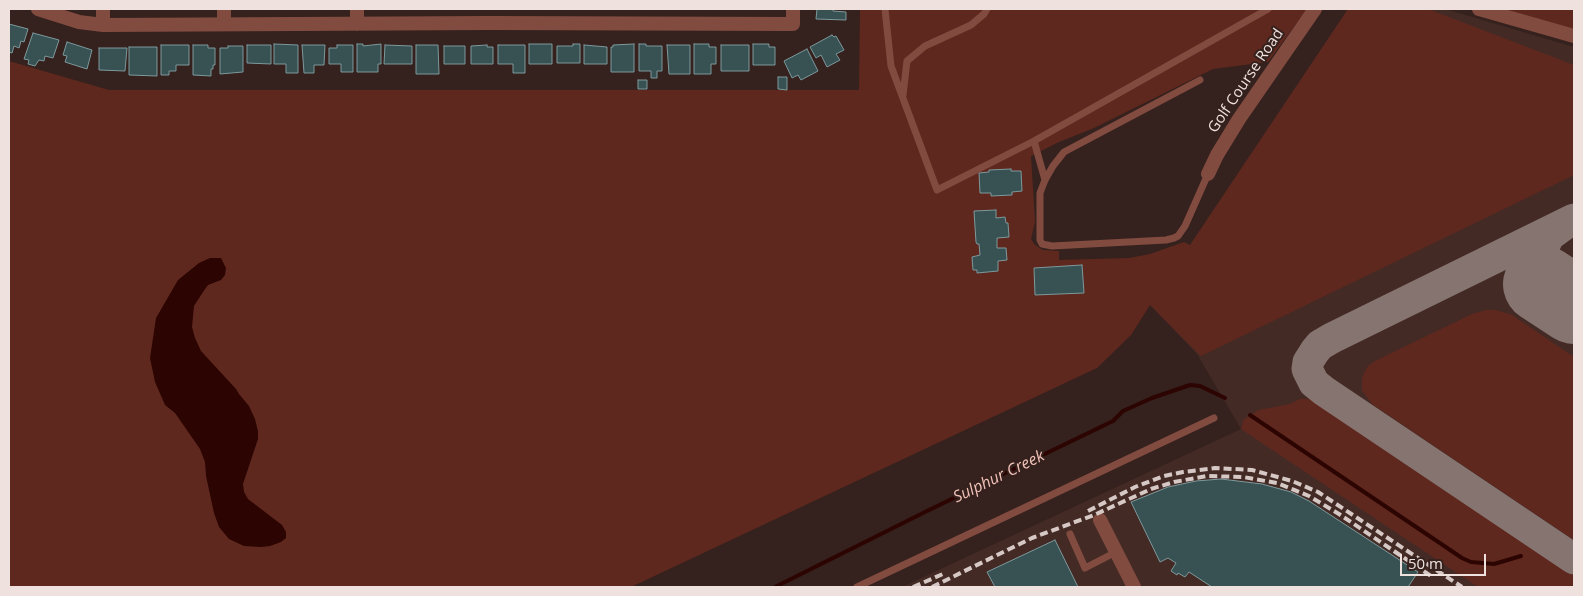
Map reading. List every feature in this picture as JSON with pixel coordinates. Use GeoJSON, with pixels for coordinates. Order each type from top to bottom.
{"type":"FeatureCollection","features":[{"type":"Feature","properties":{"kind":"street"},"geometry":{"type":"LineString","coordinates":[[38,9],[80,22],[103,25],[357,24],[488,16],[794,24],[793,9]]}},
{"type":"Feature","properties":{"kind":"street"},"geometry":{"type":"LineString","coordinates":[[103,9],[103,25]]}},
{"type":"Feature","properties":{"kind":"street"},"geometry":{"type":"LineString","coordinates":[[224,9],[224,24]]}},
{"type":"Feature","properties":{"kind":"street"},"geometry":{"type":"LineString","coordinates":[[356,9],[357,24]]}},
{"type":"Feature","properties":{"kind":"street","name":"Golf Course Road"},"geometry":{"type":"LineString","coordinates":[[1208,174],[1217,154],[1239,119],[1315,9]]}},
{"type":"Feature","properties":{"kind":"street"},"geometry":{"type":"LineString","coordinates":[[1480,9],[1574,36]]}},
{"type":"Feature","properties":{"kind":"street"},"geometry":{"type":"LineString","coordinates":[[1100,520],[1134,587]]}},
{"type":"Feature","properties":{"kind":"lane"},"geometry":{"type":"LineString","coordinates":[[885,9],[891,66],[937,190],[1034,141],[1268,9]]}},
{"type":"Feature","properties":{"kind":"lane"},"geometry":{"type":"LineString","coordinates":[[903,95],[907,61],[925,46],[972,25],[988,9]]}},
{"type":"Feature","properties":{"kind":"lane"},"geometry":{"type":"LineString","coordinates":[[1200,80],[1071,147],[1059,157],[1045,180],[1040,193],[1042,224],[1040,236],[1042,244],[1052,246],[1174,238],[1178,236],[1185,226],[1208,174]]}},
{"type":"Feature","properties":{"kind":"lane"},"geometry":{"type":"LineString","coordinates":[[1034,141],[1045,180]]}},
{"type":"Feature","properties":{"kind":"lane"},"geometry":{"type":"LineString","coordinates":[[857,587],[1214,418]]}},
{"type":"Feature","properties":{"kind":"lane"},"geometry":{"type":"LineString","coordinates":[[1070,534],[1085,568],[1116,552]]}},
{"type":"Feature","properties":{"kind":"shaded area"},"geometry":{"type":"Polygon","coordinates":[[[860,9],[1307,9],[1268,62],[1213,69],[1094,128],[1031,156],[1035,222],[1031,239],[1035,245],[1043,250],[1059,251],[1059,260],[1129,258],[1150,254],[1184,242],[1190,245],[1348,9],[1428,9],[1574,65],[1574,175],[1201,356],[1150,305],[1131,335],[1097,368],[631,587],[9,587],[9,61],[109,90],[859,90],[860,9]]]}},
{"type":"Feature","properties":{"kind":"shaded area"},"geometry":{"type":"Polygon","coordinates":[[[1348,9],[1445,9],[1574,47],[1574,587],[902,587],[1241,429],[1197,354],[1150,305],[1348,9]]]}},
{"type":"Feature","properties":{"kind":"shaded area"},"geometry":{"type":"Polygon","coordinates":[[[1503,9],[1574,9],[1574,29],[1503,9]]]}},
{"type":"Feature","properties":{"kind":"shaded area"},"geometry":{"type":"Polygon","coordinates":[[[210,258],[221,258],[226,268],[225,275],[221,280],[208,285],[194,306],[192,327],[201,351],[236,389],[249,406],[255,419],[258,439],[243,484],[244,492],[248,499],[282,525],[286,532],[286,538],[270,546],[244,546],[229,539],[219,527],[206,476],[205,462],[200,449],[175,413],[165,405],[155,382],[150,358],[156,318],[178,280],[199,263],[210,258]]]}},
{"type":"Feature","properties":{"kind":"shaded area"},"geometry":{"type":"Polygon","coordinates":[[[1486,310],[1496,310],[1512,315],[1574,357],[1574,540],[1372,404],[1362,390],[1362,379],[1365,371],[1375,361],[1472,314],[1486,310]]]}},
{"type":"Feature","properties":{"kind":"shaded area"},"geometry":{"type":"Polygon","coordinates":[[[1300,399],[1322,403],[1574,573],[1574,587],[1478,587],[1241,429],[1244,419],[1259,410],[1290,404],[1300,399]]]}},
{"type":"Feature","properties":{"kind":"building"},"geometry":{"type":"Polygon","coordinates":[[[817,9],[833,9],[833,11],[846,12],[846,20],[816,19],[817,9]]]}},
{"type":"Feature","properties":{"kind":"building"},"geometry":{"type":"Polygon","coordinates":[[[9,24],[28,29],[24,42],[21,41],[19,48],[14,46],[12,53],[9,52],[9,24]]]}},
{"type":"Feature","properties":{"kind":"building"},"geometry":{"type":"Polygon","coordinates":[[[33,33],[59,40],[53,58],[45,56],[44,61],[39,60],[35,66],[28,64],[29,60],[24,59],[33,33]]]}},
{"type":"Feature","properties":{"kind":"building"},"geometry":{"type":"Polygon","coordinates":[[[832,35],[836,36],[844,50],[836,54],[840,60],[827,67],[821,55],[816,58],[810,47],[832,35]]]}},
{"type":"Feature","properties":{"kind":"building"},"geometry":{"type":"Polygon","coordinates":[[[67,42],[92,50],[87,69],[65,62],[67,56],[63,55],[67,42]]]}},
{"type":"Feature","properties":{"kind":"building"},"geometry":{"type":"Polygon","coordinates":[[[274,44],[298,45],[298,73],[286,73],[286,64],[274,64],[274,44]]]}},
{"type":"Feature","properties":{"kind":"building"},"geometry":{"type":"Polygon","coordinates":[[[357,44],[363,44],[363,46],[381,44],[381,64],[378,64],[378,72],[357,72],[357,44]]]}},
{"type":"Feature","properties":{"kind":"building"},"geometry":{"type":"Polygon","coordinates":[[[529,44],[552,44],[552,64],[529,64],[529,44]]]}},
{"type":"Feature","properties":{"kind":"building"},"geometry":{"type":"Polygon","coordinates":[[[573,44],[580,44],[580,63],[557,63],[557,46],[573,46],[573,44]]]}},
{"type":"Feature","properties":{"kind":"building"},"geometry":{"type":"Polygon","coordinates":[[[634,44],[634,72],[611,72],[611,47],[613,45],[634,44]]]}},
{"type":"Feature","properties":{"kind":"building"},"geometry":{"type":"Polygon","coordinates":[[[639,44],[662,46],[662,71],[657,71],[657,78],[651,78],[651,71],[639,71],[639,44]]]}},
{"type":"Feature","properties":{"kind":"building"},"geometry":{"type":"Polygon","coordinates":[[[694,44],[709,44],[709,47],[716,47],[716,64],[711,64],[711,74],[694,74],[694,44]]]}},
{"type":"Feature","properties":{"kind":"building"},"geometry":{"type":"Polygon","coordinates":[[[753,44],[769,44],[769,47],[775,47],[775,65],[753,65],[753,44]]]}},
{"type":"Feature","properties":{"kind":"building"},"geometry":{"type":"Polygon","coordinates":[[[161,45],[189,45],[189,65],[176,65],[176,71],[169,71],[169,75],[161,75],[161,45]]]}},
{"type":"Feature","properties":{"kind":"building"},"geometry":{"type":"Polygon","coordinates":[[[193,45],[208,45],[208,48],[215,48],[215,65],[211,69],[211,76],[193,75],[193,45]]]}},
{"type":"Feature","properties":{"kind":"building"},"geometry":{"type":"Polygon","coordinates":[[[247,45],[271,45],[271,64],[247,63],[247,45]]]}},
{"type":"Feature","properties":{"kind":"building"},"geometry":{"type":"Polygon","coordinates":[[[302,45],[325,45],[324,65],[314,65],[314,73],[304,73],[302,45]]]}},
{"type":"Feature","properties":{"kind":"building"},"geometry":{"type":"Polygon","coordinates":[[[337,45],[353,45],[353,72],[341,72],[341,64],[329,64],[329,48],[337,48],[337,45]]]}},
{"type":"Feature","properties":{"kind":"building"},"geometry":{"type":"Polygon","coordinates":[[[385,45],[412,46],[412,64],[384,64],[385,45]]]}},
{"type":"Feature","properties":{"kind":"building"},"geometry":{"type":"Polygon","coordinates":[[[416,45],[438,45],[439,74],[416,74],[416,45]]]}},
{"type":"Feature","properties":{"kind":"building"},"geometry":{"type":"Polygon","coordinates":[[[487,45],[487,47],[493,47],[493,64],[471,64],[471,46],[487,45]]]}},
{"type":"Feature","properties":{"kind":"building"},"geometry":{"type":"Polygon","coordinates":[[[498,45],[525,45],[525,73],[513,73],[513,64],[498,64],[498,45]]]}},
{"type":"Feature","properties":{"kind":"building"},"geometry":{"type":"Polygon","coordinates":[[[584,45],[607,47],[607,64],[584,64],[584,45]]]}},
{"type":"Feature","properties":{"kind":"building"},"geometry":{"type":"Polygon","coordinates":[[[667,45],[690,45],[690,74],[669,74],[667,45]]]}},
{"type":"Feature","properties":{"kind":"building"},"geometry":{"type":"Polygon","coordinates":[[[721,45],[749,45],[749,71],[721,71],[721,45]]]}},
{"type":"Feature","properties":{"kind":"building"},"geometry":{"type":"Polygon","coordinates":[[[228,46],[243,46],[243,72],[220,74],[220,48],[228,48],[228,46]]]}},
{"type":"Feature","properties":{"kind":"building"},"geometry":{"type":"Polygon","coordinates":[[[444,46],[465,46],[465,64],[444,64],[444,46]]]}},
{"type":"Feature","properties":{"kind":"building"},"geometry":{"type":"Polygon","coordinates":[[[129,47],[157,47],[157,76],[129,75],[129,47]]]}},
{"type":"Feature","properties":{"kind":"building"},"geometry":{"type":"Polygon","coordinates":[[[99,48],[127,48],[125,71],[99,70],[99,48]]]}},
{"type":"Feature","properties":{"kind":"building"},"geometry":{"type":"Polygon","coordinates":[[[807,49],[818,71],[801,80],[798,75],[792,78],[784,61],[807,49]]]}},
{"type":"Feature","properties":{"kind":"building"},"geometry":{"type":"Polygon","coordinates":[[[778,77],[787,77],[787,90],[778,89],[778,77]]]}},
{"type":"Feature","properties":{"kind":"building"},"geometry":{"type":"Polygon","coordinates":[[[638,80],[647,80],[647,89],[638,89],[638,80]]]}},
{"type":"Feature","properties":{"kind":"building"},"geometry":{"type":"Polygon","coordinates":[[[1011,169],[1011,171],[1021,171],[1022,191],[1012,192],[1012,195],[991,196],[991,193],[980,193],[979,173],[989,172],[989,170],[1011,169]]]}},
{"type":"Feature","properties":{"kind":"building"},"geometry":{"type":"Polygon","coordinates":[[[996,210],[996,218],[1005,217],[1006,223],[1008,223],[1009,237],[997,238],[997,248],[1006,248],[1007,260],[998,261],[998,271],[977,273],[977,270],[973,270],[972,257],[980,255],[979,244],[976,242],[974,211],[996,210]]]}},
{"type":"Feature","properties":{"kind":"building"},"geometry":{"type":"Polygon","coordinates":[[[1082,265],[1084,293],[1035,295],[1034,268],[1082,265]]]}},
{"type":"Feature","properties":{"kind":"building"},"geometry":{"type":"Polygon","coordinates":[[[1221,479],[1262,484],[1291,492],[1309,501],[1418,572],[1408,587],[1212,587],[1189,572],[1185,577],[1178,573],[1177,575],[1171,571],[1176,563],[1168,558],[1160,562],[1131,502],[1168,487],[1196,481],[1221,479]]]}},
{"type":"Feature","properties":{"kind":"building"},"geometry":{"type":"Polygon","coordinates":[[[1055,540],[1078,587],[995,587],[987,572],[1055,540]]]}},
{"type":"Feature","properties":{"kind":"waterway","name":"Sulphur Creek"},"geometry":{"type":"LineString","coordinates":[[775,587],[1113,421],[1123,411],[1152,398],[1190,385],[1200,386],[1225,398]]}},
{"type":"Feature","properties":{"kind":"waterway","name":"Sulphur Creek"},"geometry":{"type":"LineString","coordinates":[[1250,415],[1462,558],[1471,562],[1494,564],[1521,556]]}},
{"type":"Feature","properties":{"kind":"taxiway"},"geometry":{"type":"LineString","coordinates":[[1574,219],[1332,338],[1320,345],[1315,351],[1308,362],[1307,369],[1314,383],[1324,391],[1574,559]]}},
{"type":"Feature","properties":{"kind":"taxiway"},"geometry":{"type":"LineString","coordinates":[[1560,296],[1548,279],[1542,258],[1543,249],[1549,236],[1564,225]]}},
{"type":"Feature","properties":{"kind":"runway"},"geometry":{"type":"LineString","coordinates":[[1542,284],[1574,305]]}},
{"type":"Feature","properties":{"kind":"railway"},"geometry":{"type":"LineString","coordinates":[[1088,511],[1135,487],[1164,476],[1215,468],[1252,470],[1292,481],[1318,492],[1462,587]]}},
{"type":"Feature","properties":{"kind":"railway"},"geometry":{"type":"LineString","coordinates":[[932,587],[1032,538],[1094,515],[1151,489],[1174,482],[1207,476],[1243,477],[1277,483],[1309,496],[1431,576]]}},
{"type":"Feature","properties":{"kind":"railway"},"geometry":{"type":"LineString","coordinates":[[913,587],[943,574]]}}]}
